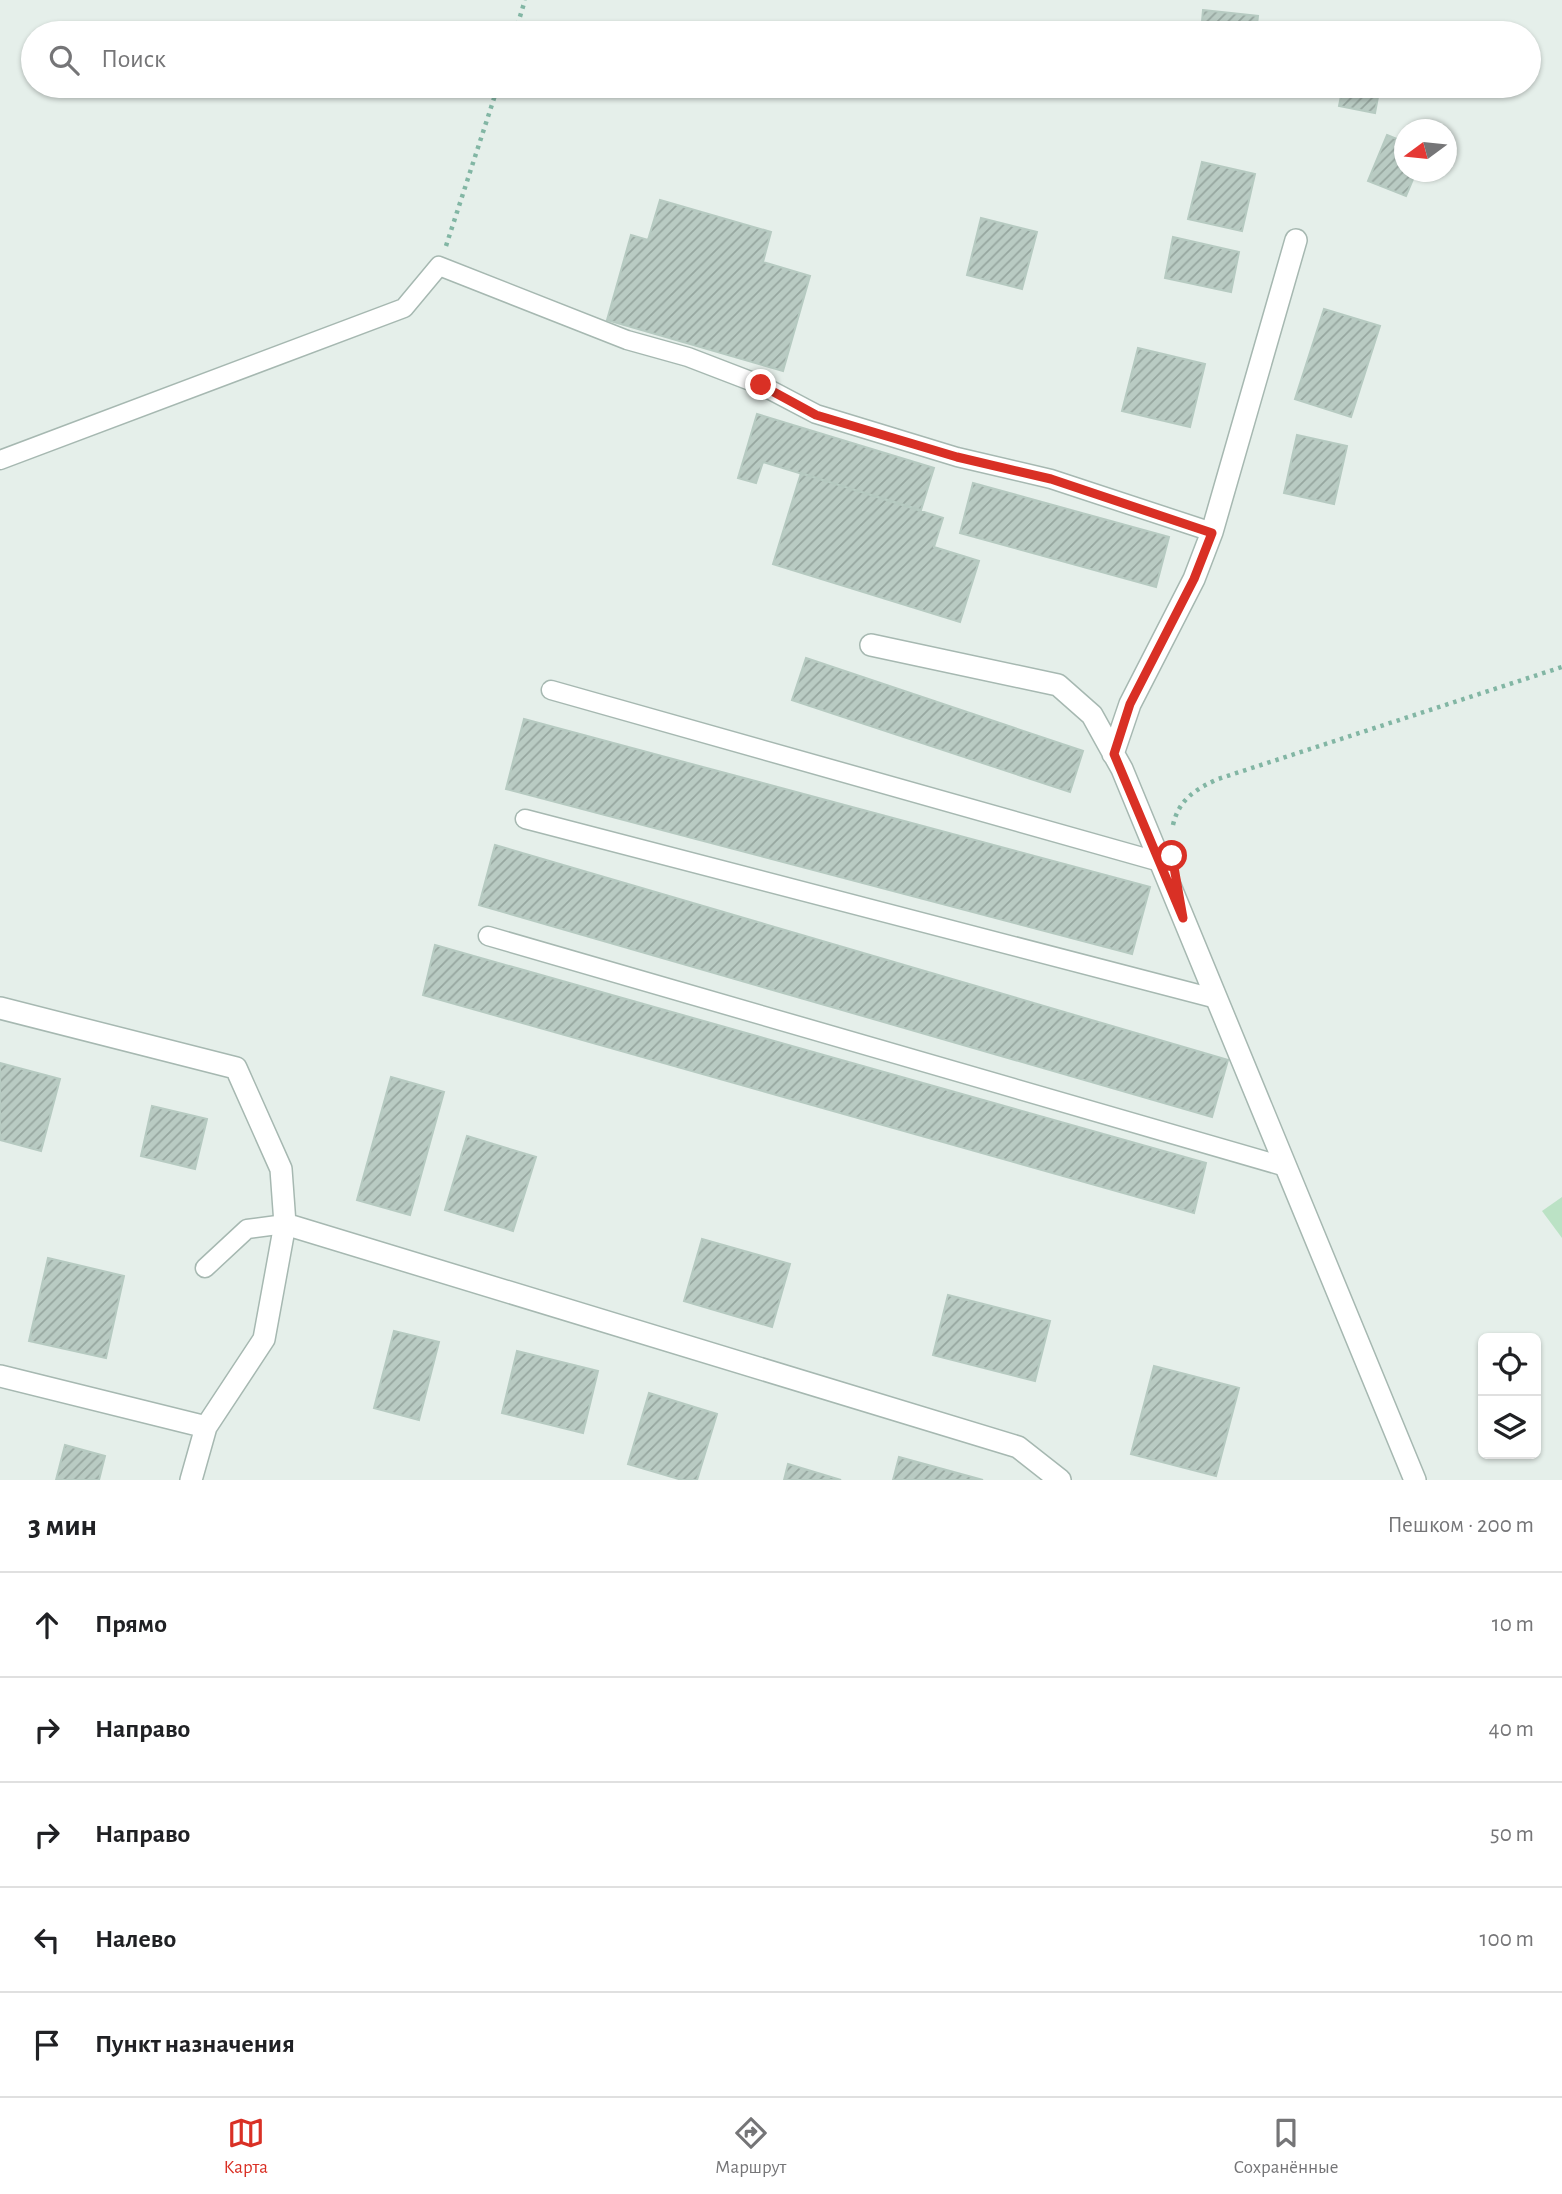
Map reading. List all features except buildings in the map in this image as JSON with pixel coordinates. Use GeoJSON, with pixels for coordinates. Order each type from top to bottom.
{"type":"FeatureCollection","features":[{"type":"Feature","properties":{"kind":"street"},"geometry":{"type":"LineString","coordinates":[[1114,754],[1130,704],[1194,579],[1212,533],[1296,240]]}},
{"type":"Feature","properties":{"kind":"street"},"geometry":{"type":"LineString","coordinates":[[871,645],[1058,685],[1091,715],[1114,754],[1160,862],[1415,1480]]}},
{"type":"Feature","properties":{"kind":"street"},"geometry":{"type":"LineString","coordinates":[[0,1008],[236,1068],[281,1169],[285,1224],[264,1339],[206,1427],[191,1480]]}},
{"type":"Feature","properties":{"kind":"street"},"geometry":{"type":"LineString","coordinates":[[285,1224],[1018,1447],[1060,1480]]}},
{"type":"Feature","properties":{"kind":"street"},"geometry":{"type":"LineString","coordinates":[[0,1376],[206,1427]]}},
{"type":"Feature","properties":{"kind":"lane"},"geometry":{"type":"LineString","coordinates":[[0,460],[404,308],[439,266],[627,340],[688,357],[761,385],[816,415],[957,457],[1051,479],[1212,533]]}},
{"type":"Feature","properties":{"kind":"lane"},"geometry":{"type":"LineString","coordinates":[[551,690],[1160,862]]}},
{"type":"Feature","properties":{"kind":"lane"},"geometry":{"type":"LineString","coordinates":[[525,819],[1217,999]]}},
{"type":"Feature","properties":{"kind":"lane"},"geometry":{"type":"LineString","coordinates":[[488,936],[1286,1167]]}},
{"type":"Feature","properties":{"kind":"lane"},"geometry":{"type":"LineString","coordinates":[[205,1268],[247,1229],[285,1224]]}},
{"type":"Feature","properties":{"kind":"path"},"geometry":{"type":"LineString","coordinates":[[518,21],[525,0]]}},
{"type":"Feature","properties":{"kind":"path"},"geometry":{"type":"LineString","coordinates":[[439,266],[494,98]]}},
{"type":"Feature","properties":{"kind":"path"},"geometry":{"type":"LineString","coordinates":[[1172,833],[1175,816],[1184,800],[1199,788],[1218,779],[1562,667]]}},
{"type":"Feature","properties":{"kind":"green space"},"geometry":{"type":"Polygon","coordinates":[[[1562,1197],[1562,1238],[1542,1211],[1562,1197]]]}},
{"type":"Feature","properties":{"kind":"route"},"geometry":{"type":"LineString","coordinates":[[761,385],[816,415],[957,457],[1051,479],[1212,533],[1194,579],[1130,704],[1114,754],[1183,918],[1172,856]]}}]}
